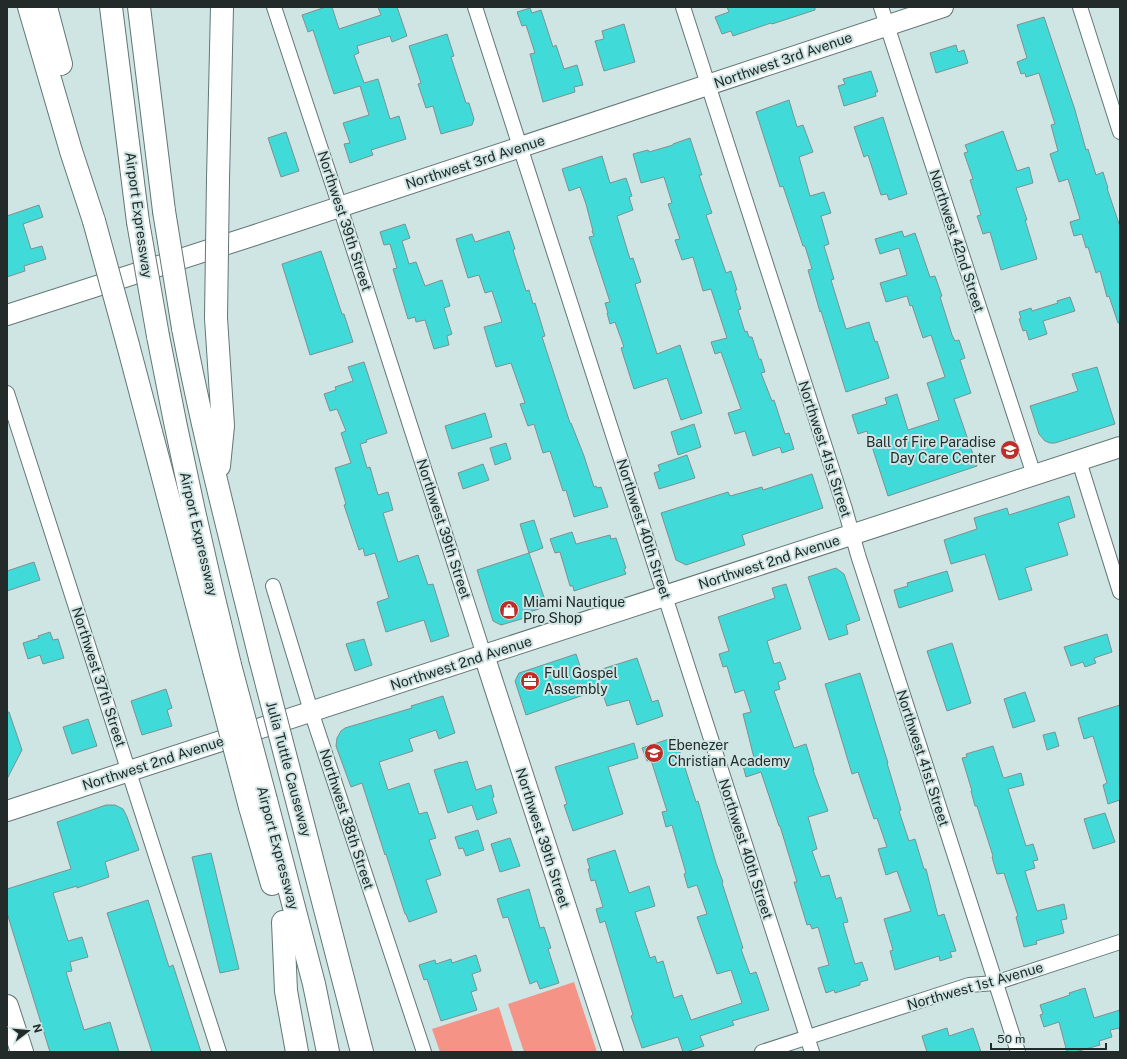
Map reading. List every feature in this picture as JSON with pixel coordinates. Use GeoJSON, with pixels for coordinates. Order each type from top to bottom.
{"type":"FeatureCollection","features":[{"type":"Feature","properties":{"kind":"main road"},"geometry":{"type":"LineString","coordinates":[[29,7],[71,151],[94,221],[128,345],[222,668],[258,803],[283,922],[322,1052]]}},
{"type":"Feature","properties":{"kind":"main road"},"geometry":{"type":"LineString","coordinates":[[46,7],[83,148],[94,221]]}},
{"type":"Feature","properties":{"kind":"main road","name":"Airport Expressway"},"geometry":{"type":"LineString","coordinates":[[111,7],[138,222],[158,336],[222,668]]}},
{"type":"Feature","properties":{"kind":"main road","name":"Airport Expressway"},"geometry":{"type":"LineString","coordinates":[[139,7],[164,211],[192,371],[218,485]]}},
{"type":"Feature","properties":{"kind":"main road"},"geometry":{"type":"LineString","coordinates":[[216,7],[220,39]]}},
{"type":"Feature","properties":{"kind":"main road"},"geometry":{"type":"LineString","coordinates":[[218,485],[223,426],[216,318],[220,39],[222,7]]}},
{"type":"Feature","properties":{"kind":"main road","name":"Julia Tuttle Causeway"},"geometry":{"type":"LineString","coordinates":[[218,485],[260,658],[362,1052]]}},
{"type":"Feature","properties":{"kind":"main road","name":"Airport Expressway"},"geometry":{"type":"LineString","coordinates":[[258,803],[314,984],[328,1052]]}},
{"type":"Feature","properties":{"kind":"main road"},"geometry":{"type":"LineString","coordinates":[[283,922],[286,991],[297,1052]]}},
{"type":"Feature","properties":{"kind":"main road"},"geometry":{"type":"LineString","coordinates":[[7,1006],[22,1052]]}},
{"type":"Feature","properties":{"kind":"street","name":"Northwest 39th Street"},"geometry":{"type":"LineString","coordinates":[[274,7],[613,1052]]}},
{"type":"Feature","properties":{"kind":"street","name":"Northwest 40th Street"},"geometry":{"type":"LineString","coordinates":[[475,7],[812,1052]]}},
{"type":"Feature","properties":{"kind":"street","name":"Northwest 41st Street"},"geometry":{"type":"LineString","coordinates":[[683,7],[1018,1052]]}},
{"type":"Feature","properties":{"kind":"street","name":"Northwest 3rd Avenue"},"geometry":{"type":"LineString","coordinates":[[7,315],[708,86],[884,16],[943,7]]}},
{"type":"Feature","properties":{"kind":"street"},"geometry":{"type":"LineString","coordinates":[[1080,7],[1120,132]]}},
{"type":"Feature","properties":{"kind":"street","name":"Northwest 42nd Street"},"geometry":{"type":"LineString","coordinates":[[884,16],[1034,475]]}},
{"type":"Feature","properties":{"kind":"street","name":"Northwest 37th Street"},"geometry":{"type":"LineString","coordinates":[[7,393],[219,1052]]}},
{"type":"Feature","properties":{"kind":"street","name":"Northwest 2nd Avenue"},"geometry":{"type":"LineString","coordinates":[[7,811],[665,595],[1120,448]]}},
{"type":"Feature","properties":{"kind":"street"},"geometry":{"type":"LineString","coordinates":[[1078,461],[1120,592]]}},
{"type":"Feature","properties":{"kind":"street","name":"Northwest 38th Street"},"geometry":{"type":"LineString","coordinates":[[273,586],[312,711],[424,1052]]}},
{"type":"Feature","properties":{"kind":"street","name":"Northwest 1st Avenue"},"geometry":{"type":"LineString","coordinates":[[762,1052],[969,985],[995,983],[1120,942]]}},
{"type":"Feature","properties":{"kind":"shaded area"},"geometry":{"type":"Polygon","coordinates":[[[574,982],[597,1052],[524,1052],[508,1004],[574,982]]]}},
{"type":"Feature","properties":{"kind":"shaded area"},"geometry":{"type":"Polygon","coordinates":[[[499,1007],[513,1052],[440,1052],[432,1029],[499,1007]]]}},
{"type":"Feature","properties":{"kind":"building"},"geometry":{"type":"Polygon","coordinates":[[[326,7],[332,7],[339,29],[381,15],[378,7],[397,7],[407,36],[392,42],[390,36],[357,46],[359,53],[354,55],[364,83],[378,79],[390,119],[399,116],[406,139],[371,150],[373,155],[350,163],[344,144],[350,143],[343,123],[369,115],[360,86],[334,94],[313,30],[308,32],[302,15],[326,7]]]}},
{"type":"Feature","properties":{"kind":"building"},"geometry":{"type":"Polygon","coordinates":[[[727,7],[815,7],[815,10],[733,36],[731,31],[722,34],[715,17],[729,12],[727,7]]]}},
{"type":"Feature","properties":{"kind":"building"},"geometry":{"type":"Polygon","coordinates":[[[530,8],[532,13],[541,10],[553,47],[556,45],[564,69],[577,65],[583,85],[574,87],[575,92],[543,102],[530,54],[535,53],[526,25],[522,26],[517,12],[530,8]]]}},
{"type":"Feature","properties":{"kind":"building"},"geometry":{"type":"Polygon","coordinates":[[[1044,17],[1075,110],[1086,150],[1088,149],[1096,175],[1103,172],[1120,227],[1120,323],[1118,323],[1109,296],[1107,297],[1100,271],[1096,273],[1088,247],[1086,248],[1082,234],[1074,236],[1070,222],[1080,219],[1068,179],[1059,182],[1050,154],[1058,151],[1051,125],[1055,124],[1039,73],[1026,77],[1025,73],[1021,74],[1017,62],[1027,58],[1017,25],[1044,17]]]}},
{"type":"Feature","properties":{"kind":"building"},"geometry":{"type":"Polygon","coordinates":[[[624,24],[635,62],[604,71],[595,41],[604,39],[602,31],[624,24]]]}},
{"type":"Feature","properties":{"kind":"building"},"geometry":{"type":"Polygon","coordinates":[[[447,34],[454,56],[451,57],[466,103],[469,103],[474,119],[472,125],[441,134],[433,106],[426,108],[418,84],[421,83],[409,46],[447,34]]]}},
{"type":"Feature","properties":{"kind":"building"},"geometry":{"type":"Polygon","coordinates":[[[956,45],[958,52],[964,50],[968,63],[936,73],[930,53],[956,45]]]}},
{"type":"Feature","properties":{"kind":"building"},"geometry":{"type":"Polygon","coordinates":[[[871,71],[878,92],[875,92],[876,96],[844,106],[838,86],[845,84],[843,79],[871,71]]]}},
{"type":"Feature","properties":{"kind":"building"},"geometry":{"type":"Polygon","coordinates":[[[789,100],[797,127],[803,125],[813,152],[799,157],[810,196],[824,192],[831,213],[821,216],[829,244],[824,246],[834,279],[831,280],[846,329],[869,322],[889,378],[846,392],[808,270],[812,269],[805,246],[803,246],[783,186],[780,187],[756,112],[789,100]]]}},
{"type":"Feature","properties":{"kind":"building"},"geometry":{"type":"Polygon","coordinates":[[[883,117],[907,194],[889,200],[887,194],[881,195],[868,155],[864,157],[854,127],[883,117]]]}},
{"type":"Feature","properties":{"kind":"building"},"geometry":{"type":"Polygon","coordinates":[[[1003,131],[1017,171],[1029,167],[1033,183],[1016,188],[1027,220],[1025,220],[1037,259],[1001,270],[990,232],[983,234],[977,216],[981,215],[970,180],[973,179],[964,153],[968,152],[965,145],[1003,131]]]}},
{"type":"Feature","properties":{"kind":"building"},"geometry":{"type":"Polygon","coordinates":[[[286,132],[299,171],[281,177],[268,138],[286,132]]]}},
{"type":"Feature","properties":{"kind":"building"},"geometry":{"type":"Polygon","coordinates":[[[690,138],[702,175],[699,175],[712,213],[706,215],[726,273],[731,271],[741,309],[738,310],[745,332],[747,331],[749,337],[752,337],[765,372],[761,373],[772,401],[774,400],[785,434],[789,433],[794,449],[782,453],[780,447],[753,456],[745,431],[735,434],[728,413],[741,409],[721,352],[715,354],[711,342],[727,338],[711,289],[703,291],[693,257],[682,260],[675,240],[680,239],[668,204],[672,203],[664,177],[641,183],[633,154],[648,150],[649,152],[690,138]]]}},
{"type":"Feature","properties":{"kind":"building"},"geometry":{"type":"Polygon","coordinates":[[[602,156],[610,183],[626,178],[632,196],[629,197],[633,210],[617,216],[630,259],[633,258],[641,282],[635,284],[657,354],[680,345],[702,413],[681,420],[667,378],[634,389],[621,348],[624,347],[615,322],[610,324],[607,313],[605,303],[610,302],[589,237],[594,236],[586,204],[580,187],[569,191],[562,169],[602,156]]]}},
{"type":"Feature","properties":{"kind":"building"},"geometry":{"type":"Polygon","coordinates":[[[39,205],[43,217],[23,224],[31,249],[42,246],[46,259],[24,266],[25,271],[7,277],[7,216],[39,205]]]}},
{"type":"Feature","properties":{"kind":"building"},"geometry":{"type":"Polygon","coordinates":[[[405,224],[410,238],[402,241],[409,264],[416,262],[425,286],[442,280],[450,306],[444,308],[452,334],[447,336],[449,345],[434,349],[425,320],[416,322],[415,317],[408,319],[393,269],[397,268],[390,244],[384,245],[380,232],[405,224]]]}},
{"type":"Feature","properties":{"kind":"building"},"geometry":{"type":"Polygon","coordinates":[[[509,231],[515,249],[513,250],[526,291],[529,290],[533,304],[535,303],[545,336],[542,337],[570,423],[584,456],[594,487],[601,487],[608,507],[574,517],[566,490],[563,491],[550,451],[543,453],[534,424],[528,426],[520,404],[525,403],[511,363],[496,367],[484,327],[502,322],[492,291],[485,293],[479,275],[468,278],[456,239],[472,234],[475,242],[509,231]]]}},
{"type":"Feature","properties":{"kind":"building"},"geometry":{"type":"Polygon","coordinates":[[[902,231],[904,237],[915,233],[930,277],[935,276],[952,335],[955,341],[959,340],[965,358],[960,360],[971,393],[954,399],[977,466],[888,496],[867,431],[858,434],[852,415],[887,404],[885,398],[897,394],[908,430],[939,420],[927,383],[945,377],[931,335],[923,338],[912,305],[910,306],[907,296],[886,302],[880,283],[907,275],[899,248],[880,254],[875,239],[902,231]]]}},
{"type":"Feature","properties":{"kind":"building"},"geometry":{"type":"Polygon","coordinates":[[[321,251],[353,342],[310,355],[282,264],[321,251]]]}},
{"type":"Feature","properties":{"kind":"building"},"geometry":{"type":"Polygon","coordinates":[[[1070,297],[1075,311],[1043,321],[1047,334],[1029,340],[1026,330],[1023,331],[1019,319],[1021,318],[1019,312],[1031,308],[1032,311],[1058,303],[1057,301],[1070,297]]]}},
{"type":"Feature","properties":{"kind":"building"},"geometry":{"type":"Polygon","coordinates":[[[364,362],[387,433],[366,440],[367,442],[360,444],[367,468],[370,467],[378,495],[388,492],[393,510],[383,513],[398,562],[418,555],[428,585],[433,584],[449,636],[431,642],[424,620],[386,632],[377,602],[389,598],[375,553],[365,556],[363,548],[359,550],[344,505],[346,504],[335,468],[351,463],[341,433],[346,431],[337,409],[330,411],[324,394],[336,390],[335,387],[353,381],[348,367],[364,362]]]}},
{"type":"Feature","properties":{"kind":"building"},"geometry":{"type":"Polygon","coordinates":[[[1097,367],[1115,424],[1055,443],[1045,441],[1039,434],[1030,406],[1078,391],[1072,374],[1097,367]]]}},
{"type":"Feature","properties":{"kind":"building"},"geometry":{"type":"Polygon","coordinates":[[[485,413],[492,437],[452,449],[445,426],[485,413]]]}},
{"type":"Feature","properties":{"kind":"building"},"geometry":{"type":"Polygon","coordinates":[[[694,424],[701,447],[678,455],[671,432],[694,424]]]}},
{"type":"Feature","properties":{"kind":"building"},"geometry":{"type":"Polygon","coordinates":[[[506,443],[511,459],[495,465],[490,448],[506,443]]]}},
{"type":"Feature","properties":{"kind":"building"},"geometry":{"type":"Polygon","coordinates":[[[687,455],[695,478],[659,489],[654,473],[660,471],[658,465],[687,455]]]}},
{"type":"Feature","properties":{"kind":"building"},"geometry":{"type":"Polygon","coordinates":[[[483,464],[489,480],[463,489],[458,473],[483,464]]]}},
{"type":"Feature","properties":{"kind":"building"},"geometry":{"type":"Polygon","coordinates":[[[812,474],[823,508],[742,535],[745,545],[686,565],[676,560],[661,513],[728,492],[730,496],[762,487],[763,490],[812,474]]]}},
{"type":"Feature","properties":{"kind":"building"},"geometry":{"type":"Polygon","coordinates":[[[1069,496],[1075,517],[1058,523],[1068,555],[1025,568],[1032,590],[999,600],[985,554],[951,564],[944,540],[977,529],[974,518],[1007,508],[1009,515],[1069,496]]]}},
{"type":"Feature","properties":{"kind":"building"},"geometry":{"type":"Polygon","coordinates":[[[534,520],[543,548],[529,553],[520,524],[534,520]]]}},
{"type":"Feature","properties":{"kind":"building"},"geometry":{"type":"Polygon","coordinates":[[[572,532],[576,544],[610,535],[611,539],[616,538],[626,568],[624,569],[626,574],[574,591],[573,586],[570,586],[560,552],[555,553],[550,539],[572,532]]]}},
{"type":"Feature","properties":{"kind":"building"},"geometry":{"type":"Polygon","coordinates":[[[529,553],[547,606],[527,613],[528,617],[501,625],[493,621],[477,570],[529,553]]]}},
{"type":"Feature","properties":{"kind":"building"},"geometry":{"type":"Polygon","coordinates":[[[34,562],[40,580],[7,591],[7,571],[34,562]]]}},
{"type":"Feature","properties":{"kind":"building"},"geometry":{"type":"Polygon","coordinates":[[[836,568],[844,574],[860,620],[846,625],[848,634],[829,640],[808,577],[836,568]]]}},
{"type":"Feature","properties":{"kind":"building"},"geometry":{"type":"Polygon","coordinates":[[[947,571],[953,591],[899,608],[894,590],[908,586],[907,583],[947,571]]]}},
{"type":"Feature","properties":{"kind":"building"},"geometry":{"type":"Polygon","coordinates":[[[786,584],[801,629],[767,641],[774,664],[780,662],[786,679],[778,682],[780,689],[774,691],[794,748],[806,744],[813,770],[828,811],[808,817],[817,849],[812,851],[821,877],[829,875],[836,899],[841,897],[848,922],[843,923],[855,964],[862,962],[868,980],[860,982],[860,985],[835,993],[834,990],[826,993],[818,968],[829,965],[818,927],[812,929],[810,924],[807,925],[794,882],[797,882],[780,826],[761,772],[746,777],[742,762],[754,758],[743,714],[751,712],[744,690],[735,693],[727,666],[723,667],[719,654],[729,651],[718,617],[775,598],[772,588],[786,584]]]}},
{"type":"Feature","properties":{"kind":"building"},"geometry":{"type":"Polygon","coordinates":[[[50,632],[53,640],[58,639],[64,658],[43,664],[40,655],[28,659],[23,643],[39,638],[38,636],[50,632]]]}},
{"type":"Feature","properties":{"kind":"building"},"geometry":{"type":"Polygon","coordinates":[[[1107,634],[1112,652],[1094,658],[1096,663],[1085,667],[1083,662],[1071,666],[1064,647],[1107,634]]]}},
{"type":"Feature","properties":{"kind":"building"},"geometry":{"type":"Polygon","coordinates":[[[364,639],[372,665],[355,671],[346,644],[364,639]]]}},
{"type":"Feature","properties":{"kind":"building"},"geometry":{"type":"Polygon","coordinates":[[[952,643],[971,703],[947,711],[927,651],[952,643]]]}},
{"type":"Feature","properties":{"kind":"building"},"geometry":{"type":"Polygon","coordinates":[[[576,654],[583,675],[637,658],[652,702],[658,700],[663,716],[637,725],[629,700],[607,706],[601,689],[526,715],[515,681],[519,673],[576,654]]]}},
{"type":"Feature","properties":{"kind":"building"},"geometry":{"type":"Polygon","coordinates":[[[860,673],[888,763],[901,810],[899,811],[909,841],[915,839],[924,869],[926,869],[938,916],[944,914],[956,951],[950,952],[952,957],[940,961],[939,956],[895,970],[890,951],[893,950],[884,919],[911,911],[897,871],[886,875],[878,849],[887,847],[877,818],[874,819],[858,772],[852,774],[825,684],[860,673]]]}},
{"type":"Feature","properties":{"kind":"building"},"geometry":{"type":"Polygon","coordinates":[[[166,689],[172,708],[167,710],[172,726],[142,735],[131,701],[166,689]]]}},
{"type":"Feature","properties":{"kind":"building"},"geometry":{"type":"Polygon","coordinates":[[[1025,692],[1035,721],[1013,728],[1004,699],[1025,692]]]}},
{"type":"Feature","properties":{"kind":"building"},"geometry":{"type":"Polygon","coordinates":[[[443,696],[455,733],[439,739],[436,730],[409,739],[413,751],[379,762],[388,790],[409,783],[419,814],[427,812],[436,838],[429,840],[441,875],[426,880],[437,912],[409,922],[405,914],[386,854],[385,855],[362,783],[351,787],[336,746],[337,738],[341,731],[345,728],[412,708],[411,706],[443,696]]]}},
{"type":"Feature","properties":{"kind":"building"},"geometry":{"type":"Polygon","coordinates":[[[1120,705],[1120,800],[1108,804],[1103,785],[1107,783],[1093,736],[1084,739],[1078,718],[1120,705]]]}},
{"type":"Feature","properties":{"kind":"building"},"geometry":{"type":"Polygon","coordinates":[[[7,712],[9,712],[22,750],[7,779],[7,712]]]}},
{"type":"Feature","properties":{"kind":"building"},"geometry":{"type":"Polygon","coordinates":[[[88,719],[97,746],[72,754],[63,727],[88,719]]]}},
{"type":"Feature","properties":{"kind":"building"},"geometry":{"type":"Polygon","coordinates":[[[1055,732],[1059,746],[1047,750],[1043,735],[1055,732]]]}},
{"type":"Feature","properties":{"kind":"building"},"geometry":{"type":"Polygon","coordinates":[[[675,737],[696,802],[698,801],[743,948],[741,949],[750,974],[756,972],[769,1010],[732,1021],[734,1025],[700,1036],[704,1046],[686,1052],[683,1052],[678,1037],[642,1048],[631,1016],[633,1015],[605,921],[600,923],[596,909],[603,907],[595,880],[591,881],[587,859],[615,850],[629,893],[649,886],[655,906],[635,912],[650,958],[655,956],[657,963],[663,961],[674,998],[682,995],[691,1020],[742,1003],[731,970],[717,974],[697,917],[707,914],[697,885],[688,888],[684,874],[686,873],[672,825],[666,827],[662,812],[667,811],[651,760],[647,761],[642,748],[675,737]]]}},
{"type":"Feature","properties":{"kind":"building"},"geometry":{"type":"Polygon","coordinates":[[[634,743],[638,758],[608,767],[623,814],[573,831],[564,805],[567,804],[555,767],[634,743]]]}},
{"type":"Feature","properties":{"kind":"building"},"geometry":{"type":"Polygon","coordinates":[[[993,746],[1004,778],[1021,773],[1024,785],[1008,789],[1026,846],[1033,844],[1038,860],[1033,861],[1035,868],[1025,871],[1037,911],[1064,904],[1067,919],[1061,920],[1064,933],[1036,941],[1037,944],[1024,947],[1016,917],[1018,916],[1004,873],[997,874],[993,856],[977,806],[975,806],[962,758],[967,757],[966,754],[993,746]]]}},
{"type":"Feature","properties":{"kind":"building"},"geometry":{"type":"Polygon","coordinates":[[[467,761],[476,790],[491,785],[494,797],[492,798],[497,813],[477,820],[472,805],[448,813],[434,770],[467,761]]]}},
{"type":"Feature","properties":{"kind":"building"},"geometry":{"type":"Polygon","coordinates":[[[106,805],[115,805],[123,809],[139,850],[105,862],[109,877],[77,888],[77,886],[53,893],[68,941],[82,937],[88,957],[70,962],[72,971],[66,972],[84,1030],[110,1022],[119,1052],[50,1052],[7,913],[7,889],[71,869],[57,822],[106,805]]]}},
{"type":"Feature","properties":{"kind":"building"},"geometry":{"type":"Polygon","coordinates":[[[1105,813],[1115,842],[1093,849],[1084,819],[1105,813]]]}},
{"type":"Feature","properties":{"kind":"building"},"geometry":{"type":"Polygon","coordinates":[[[478,830],[484,850],[466,856],[463,848],[459,849],[455,837],[478,830]]]}},
{"type":"Feature","properties":{"kind":"building"},"geometry":{"type":"Polygon","coordinates":[[[510,838],[520,866],[500,872],[491,844],[510,838]]]}},
{"type":"Feature","properties":{"kind":"building"},"geometry":{"type":"Polygon","coordinates":[[[211,853],[239,969],[220,973],[192,857],[211,853]]]}},
{"type":"Feature","properties":{"kind":"building"},"geometry":{"type":"Polygon","coordinates":[[[529,889],[540,928],[544,927],[551,948],[548,949],[559,983],[540,989],[537,981],[530,984],[508,917],[503,918],[497,899],[529,889]]]}},
{"type":"Feature","properties":{"kind":"building"},"geometry":{"type":"Polygon","coordinates":[[[148,900],[169,967],[173,965],[201,1052],[152,1052],[107,913],[148,900]]]}},
{"type":"Feature","properties":{"kind":"building"},"geometry":{"type":"Polygon","coordinates":[[[476,955],[481,971],[472,974],[477,990],[471,992],[477,1010],[441,1021],[427,979],[424,980],[419,965],[435,960],[436,964],[451,959],[452,963],[476,955]]]}},
{"type":"Feature","properties":{"kind":"building"},"geometry":{"type":"Polygon","coordinates":[[[1085,988],[1094,1018],[1120,1010],[1120,1028],[1110,1030],[1112,1037],[1099,1041],[1100,1045],[1075,1052],[1067,1052],[1059,1022],[1044,1027],[1040,1015],[1043,1014],[1040,1005],[1070,995],[1069,993],[1085,988]]]}},
{"type":"Feature","properties":{"kind":"building"},"geometry":{"type":"Polygon","coordinates":[[[947,1028],[949,1036],[973,1028],[981,1052],[927,1052],[922,1036],[947,1028]]]}},
{"type":"Feature","properties":{"kind":"place","name":"Ball of Fire Paradise Day Care Center"},"geometry":{"type":"Point","coordinates":[1010,450]}},
{"type":"Feature","properties":{"kind":"place","name":"Miami Nautique Pro Shop"},"geometry":{"type":"Point","coordinates":[509,610]}},
{"type":"Feature","properties":{"kind":"place","name":"Full Gospel Assembly"},"geometry":{"type":"Point","coordinates":[530,681]}},
{"type":"Feature","properties":{"kind":"place","name":"Ebenezer Christian Academy"},"geometry":{"type":"Point","coordinates":[654,753]}}]}
